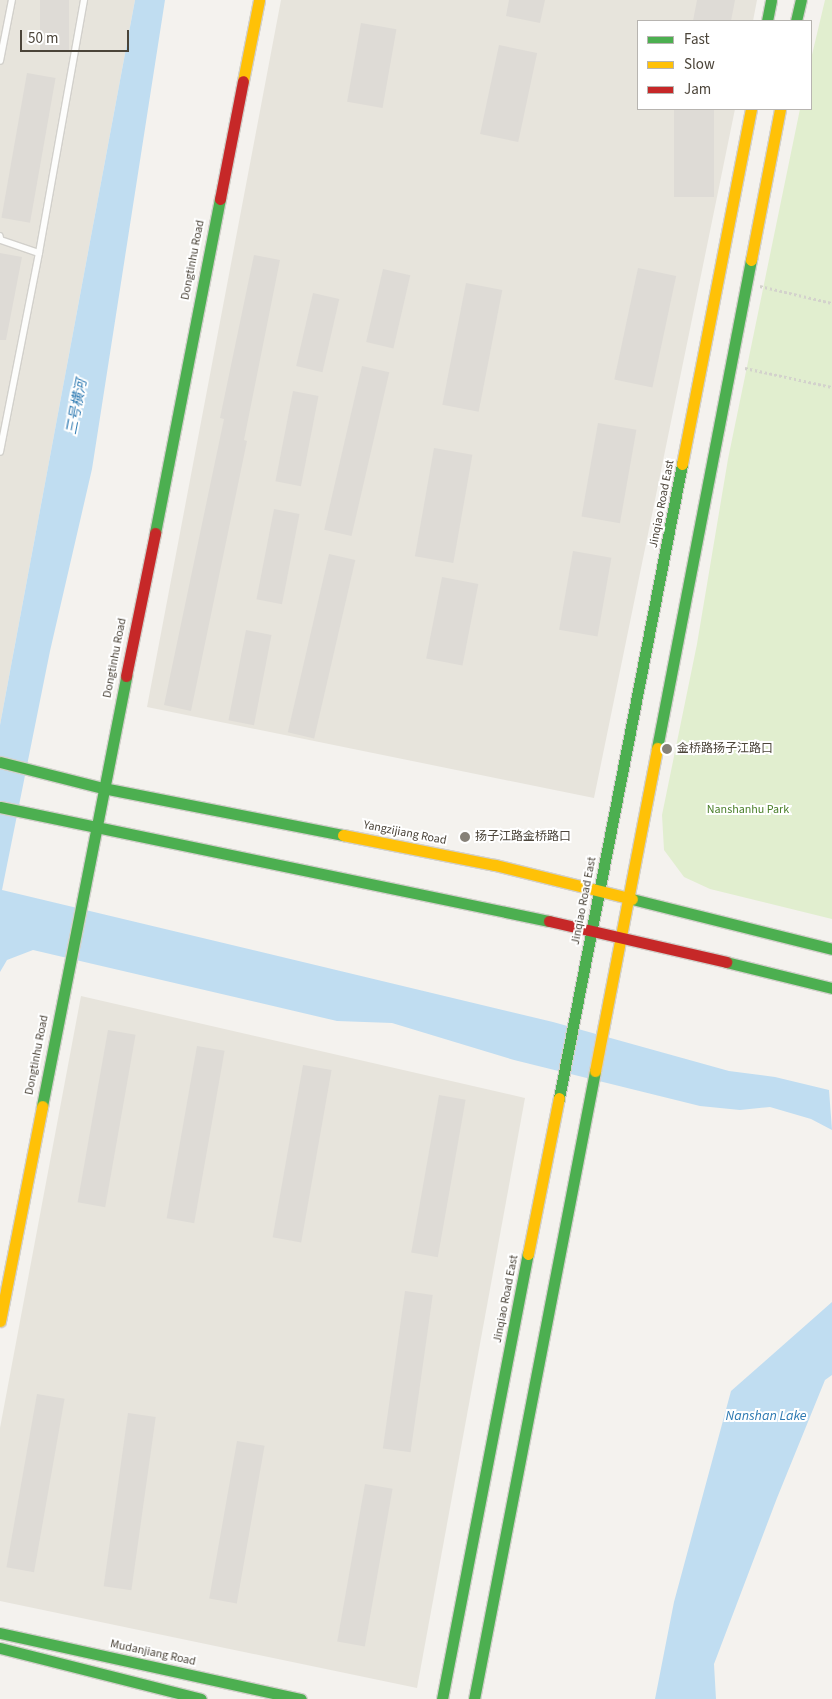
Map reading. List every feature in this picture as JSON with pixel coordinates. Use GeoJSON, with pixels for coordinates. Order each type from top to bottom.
{"type":"FeatureCollection","features":[{"type":"Feature","properties":{"kind":"street","name":"Dongtinhu Road"},"geometry":{"type":"LineString","coordinates":[[0,1321],[258,0]]}},
{"type":"Feature","properties":{"kind":"street"},"geometry":{"type":"LineString","coordinates":[[767,20],[771,0]]}},
{"type":"Feature","properties":{"kind":"street"},"geometry":{"type":"LineString","coordinates":[[796,20],[800,0]]}},
{"type":"Feature","properties":{"kind":"street","name":"Jinqiao Road East"},"geometry":{"type":"LineString","coordinates":[[442,1699],[751,110]]}},
{"type":"Feature","properties":{"kind":"street"},"geometry":{"type":"LineString","coordinates":[[474,1699],[780,110]]}},
{"type":"Feature","properties":{"kind":"street","name":"Yangzijiang Road"},"geometry":{"type":"LineString","coordinates":[[0,762],[103,788],[495,865],[628,900],[832,949]]}},
{"type":"Feature","properties":{"kind":"street"},"geometry":{"type":"LineString","coordinates":[[0,808],[592,930],[832,988]]}},
{"type":"Feature","properties":{"kind":"street","name":"Mudanjiang Road"},"geometry":{"type":"LineString","coordinates":[[0,1633],[301,1699]]}},
{"type":"Feature","properties":{"kind":"street"},"geometry":{"type":"LineString","coordinates":[[0,1648],[201,1699]]}},
{"type":"Feature","properties":{"kind":"lane"},"geometry":{"type":"LineString","coordinates":[[0,61],[12,0]]}},
{"type":"Feature","properties":{"kind":"lane"},"geometry":{"type":"LineString","coordinates":[[0,452],[84,0]]}},
{"type":"Feature","properties":{"kind":"lane"},"geometry":{"type":"LineString","coordinates":[[0,236],[1,240],[38,253]]}},
{"type":"Feature","properties":{"kind":"path"},"geometry":{"type":"LineString","coordinates":[[758,285],[832,303]]}},
{"type":"Feature","properties":{"kind":"path"},"geometry":{"type":"LineString","coordinates":[[741,367],[832,386]]}},
{"type":"Feature","properties":{"kind":"shaded area"},"geometry":{"type":"Polygon","coordinates":[[[0,0],[135,0],[0,725],[0,0]]]}},
{"type":"Feature","properties":{"kind":"shaded area"},"geometry":{"type":"Polygon","coordinates":[[[281,0],[757,0],[753,20],[637,20],[637,110],[735,110],[594,798],[147,707],[281,0]]]}},
{"type":"Feature","properties":{"kind":"shaded area"},"geometry":{"type":"Polygon","coordinates":[[[81,996],[525,1098],[417,1688],[0,1601],[0,1428],[81,996]]]}},
{"type":"Feature","properties":{"kind":"green space","name":"Nanshanhu Park"},"geometry":{"type":"Polygon","coordinates":[[[825,0],[832,0],[832,919],[710,889],[684,877],[664,850],[662,815],[697,644],[728,459],[800,110],[812,110],[812,55],[825,0]]]}},
{"type":"Feature","properties":{"kind":"water","name":"三号横河"},"geometry":{"type":"Polygon","coordinates":[[[135,0],[165,0],[92,469],[50,651],[2,890],[553,1022],[729,1071],[775,1077],[829,1090],[832,1130],[811,1119],[770,1107],[740,1110],[700,1106],[514,1060],[392,1023],[337,1021],[33,950],[7,960],[0,972],[0,725],[135,0]]]}},
{"type":"Feature","properties":{"kind":"water","name":"Nanshan Lake"},"geometry":{"type":"Polygon","coordinates":[[[832,1302],[832,1375],[825,1380],[777,1498],[714,1664],[716,1699],[655,1699],[674,1602],[731,1391],[832,1302]]]}},
{"type":"Feature","properties":{"kind":"building"},"geometry":{"type":"Polygon","coordinates":[[[40,0],[69,0],[69,50],[40,50],[40,0]]]}},
{"type":"Feature","properties":{"kind":"building"},"geometry":{"type":"Polygon","coordinates":[[[509,0],[545,0],[540,23],[506,16],[509,0]]]}},
{"type":"Feature","properties":{"kind":"building"},"geometry":{"type":"Polygon","coordinates":[[[697,0],[735,0],[731,20],[693,20],[697,0]]]}},
{"type":"Feature","properties":{"kind":"building"},"geometry":{"type":"Polygon","coordinates":[[[361,23],[396,29],[383,108],[347,102],[361,23]]]}},
{"type":"Feature","properties":{"kind":"building"},"geometry":{"type":"Polygon","coordinates":[[[499,45],[537,53],[518,142],[480,134],[499,45]]]}},
{"type":"Feature","properties":{"kind":"building"},"geometry":{"type":"Polygon","coordinates":[[[27,73],[56,78],[30,223],[1,218],[27,73]]]}},
{"type":"Feature","properties":{"kind":"building"},"geometry":{"type":"Polygon","coordinates":[[[674,110],[714,110],[714,197],[674,197],[674,110]]]}},
{"type":"Feature","properties":{"kind":"building"},"geometry":{"type":"Polygon","coordinates":[[[0,253],[22,257],[6,340],[0,340],[0,253]]]}},
{"type":"Feature","properties":{"kind":"building"},"geometry":{"type":"Polygon","coordinates":[[[254,255],[280,260],[244,440],[247,441],[191,711],[164,705],[224,419],[220,418],[254,255]]]}},
{"type":"Feature","properties":{"kind":"building"},"geometry":{"type":"Polygon","coordinates":[[[638,268],[676,276],[652,388],[614,380],[638,268]]]}},
{"type":"Feature","properties":{"kind":"building"},"geometry":{"type":"Polygon","coordinates":[[[383,269],[410,275],[393,348],[366,342],[383,269]]]}},
{"type":"Feature","properties":{"kind":"building"},"geometry":{"type":"Polygon","coordinates":[[[466,283],[502,290],[479,412],[442,405],[466,283]]]}},
{"type":"Feature","properties":{"kind":"building"},"geometry":{"type":"Polygon","coordinates":[[[313,293],[339,299],[322,372],[296,366],[313,293]]]}},
{"type":"Feature","properties":{"kind":"building"},"geometry":{"type":"Polygon","coordinates":[[[362,366],[389,372],[351,536],[324,530],[362,366]]]}},
{"type":"Feature","properties":{"kind":"building"},"geometry":{"type":"Polygon","coordinates":[[[293,391],[319,396],[301,486],[275,481],[293,391]]]}},
{"type":"Feature","properties":{"kind":"building"},"geometry":{"type":"Polygon","coordinates":[[[598,423],[636,430],[620,523],[582,517],[598,423]]]}},
{"type":"Feature","properties":{"kind":"building"},"geometry":{"type":"Polygon","coordinates":[[[434,448],[472,455],[453,563],[415,556],[434,448]]]}},
{"type":"Feature","properties":{"kind":"building"},"geometry":{"type":"Polygon","coordinates":[[[274,509],[300,514],[282,604],[256,599],[274,509]]]}},
{"type":"Feature","properties":{"kind":"building"},"geometry":{"type":"Polygon","coordinates":[[[573,551],[611,558],[598,637],[559,630],[573,551]]]}},
{"type":"Feature","properties":{"kind":"building"},"geometry":{"type":"Polygon","coordinates":[[[329,554],[355,560],[314,738],[288,732],[329,554]]]}},
{"type":"Feature","properties":{"kind":"building"},"geometry":{"type":"Polygon","coordinates":[[[442,577],[478,584],[462,666],[426,658],[442,577]]]}},
{"type":"Feature","properties":{"kind":"building"},"geometry":{"type":"Polygon","coordinates":[[[246,630],[272,635],[254,725],[228,720],[246,630]]]}},
{"type":"Feature","properties":{"kind":"building"},"geometry":{"type":"Polygon","coordinates":[[[108,1030],[136,1035],[105,1207],[78,1202],[108,1030]]]}},
{"type":"Feature","properties":{"kind":"building"},"geometry":{"type":"Polygon","coordinates":[[[197,1046],[225,1051],[194,1223],[167,1218],[197,1046]]]}},
{"type":"Feature","properties":{"kind":"building"},"geometry":{"type":"Polygon","coordinates":[[[303,1065],[332,1070],[301,1242],[273,1237],[303,1065]]]}},
{"type":"Feature","properties":{"kind":"building"},"geometry":{"type":"Polygon","coordinates":[[[439,1095],[466,1100],[438,1257],[411,1253],[439,1095]]]}},
{"type":"Feature","properties":{"kind":"building"},"geometry":{"type":"Polygon","coordinates":[[[405,1291],[433,1295],[411,1452],[383,1448],[405,1291]]]}},
{"type":"Feature","properties":{"kind":"building"},"geometry":{"type":"Polygon","coordinates":[[[37,1394],[65,1399],[34,1572],[6,1567],[37,1394]]]}},
{"type":"Feature","properties":{"kind":"building"},"geometry":{"type":"Polygon","coordinates":[[[128,1413],[156,1417],[131,1590],[104,1586],[128,1413]]]}},
{"type":"Feature","properties":{"kind":"building"},"geometry":{"type":"Polygon","coordinates":[[[237,1441],[265,1446],[237,1603],[209,1599],[237,1441]]]}},
{"type":"Feature","properties":{"kind":"building"},"geometry":{"type":"Polygon","coordinates":[[[365,1484],[393,1489],[365,1646],[337,1642],[365,1484]]]}},
{"type":"Feature","properties":{"kind":"traffic: fast"},"geometry":{"type":"LineString","coordinates":[[767,20],[771,0]]}},
{"type":"Feature","properties":{"kind":"traffic: fast"},"geometry":{"type":"LineString","coordinates":[[796,20],[801,0]]}},
{"type":"Feature","properties":{"kind":"traffic: fast"},"geometry":{"type":"LineString","coordinates":[[155,533],[220,199]]}},
{"type":"Feature","properties":{"kind":"traffic: fast"},"geometry":{"type":"LineString","coordinates":[[657,748],[751,260]]}},
{"type":"Feature","properties":{"kind":"traffic: fast"},"geometry":{"type":"LineString","coordinates":[[559,1098],[682,464]]}},
{"type":"Feature","properties":{"kind":"traffic: fast"},"geometry":{"type":"LineString","coordinates":[[42,1106],[126,676]]}},
{"type":"Feature","properties":{"kind":"traffic: fast"},"geometry":{"type":"LineString","coordinates":[[0,762],[103,788],[343,835]]}},
{"type":"Feature","properties":{"kind":"traffic: fast"},"geometry":{"type":"LineString","coordinates":[[0,807],[549,921]]}},
{"type":"Feature","properties":{"kind":"traffic: fast"},"geometry":{"type":"LineString","coordinates":[[632,899],[832,949]]}},
{"type":"Feature","properties":{"kind":"traffic: fast"},"geometry":{"type":"LineString","coordinates":[[726,962],[832,988]]}},
{"type":"Feature","properties":{"kind":"traffic: fast"},"geometry":{"type":"LineString","coordinates":[[474,1699],[595,1071]]}},
{"type":"Feature","properties":{"kind":"traffic: fast"},"geometry":{"type":"LineString","coordinates":[[442,1699],[528,1254]]}},
{"type":"Feature","properties":{"kind":"traffic: fast"},"geometry":{"type":"LineString","coordinates":[[0,1633],[301,1699]]}},
{"type":"Feature","properties":{"kind":"traffic: fast"},"geometry":{"type":"LineString","coordinates":[[0,1648],[201,1699]]}},
{"type":"Feature","properties":{"kind":"traffic: slow"},"geometry":{"type":"LineString","coordinates":[[243,81],[259,0]]}},
{"type":"Feature","properties":{"kind":"traffic: slow"},"geometry":{"type":"LineString","coordinates":[[682,464],[751,110]]}},
{"type":"Feature","properties":{"kind":"traffic: slow"},"geometry":{"type":"LineString","coordinates":[[751,260],[780,110]]}},
{"type":"Feature","properties":{"kind":"traffic: slow"},"geometry":{"type":"LineString","coordinates":[[595,1071],[657,748]]}},
{"type":"Feature","properties":{"kind":"traffic: slow"},"geometry":{"type":"LineString","coordinates":[[343,835],[495,865],[632,899]]}},
{"type":"Feature","properties":{"kind":"traffic: slow"},"geometry":{"type":"LineString","coordinates":[[528,1254],[559,1098]]}},
{"type":"Feature","properties":{"kind":"traffic: slow"},"geometry":{"type":"LineString","coordinates":[[0,1321],[42,1106]]}},
{"type":"Feature","properties":{"kind":"traffic: jam"},"geometry":{"type":"LineString","coordinates":[[220,199],[243,81]]}},
{"type":"Feature","properties":{"kind":"traffic: jam"},"geometry":{"type":"LineString","coordinates":[[126,676],[155,533]]}},
{"type":"Feature","properties":{"kind":"traffic: jam"},"geometry":{"type":"LineString","coordinates":[[549,921],[726,962]]}},
{"type":"Feature","properties":{"kind":"place","name":"金桥路扬子江路口"},"geometry":{"type":"Point","coordinates":[667,749]}},
{"type":"Feature","properties":{"kind":"place","name":"扬子江路金桥路口"},"geometry":{"type":"Point","coordinates":[465,837]}}]}
